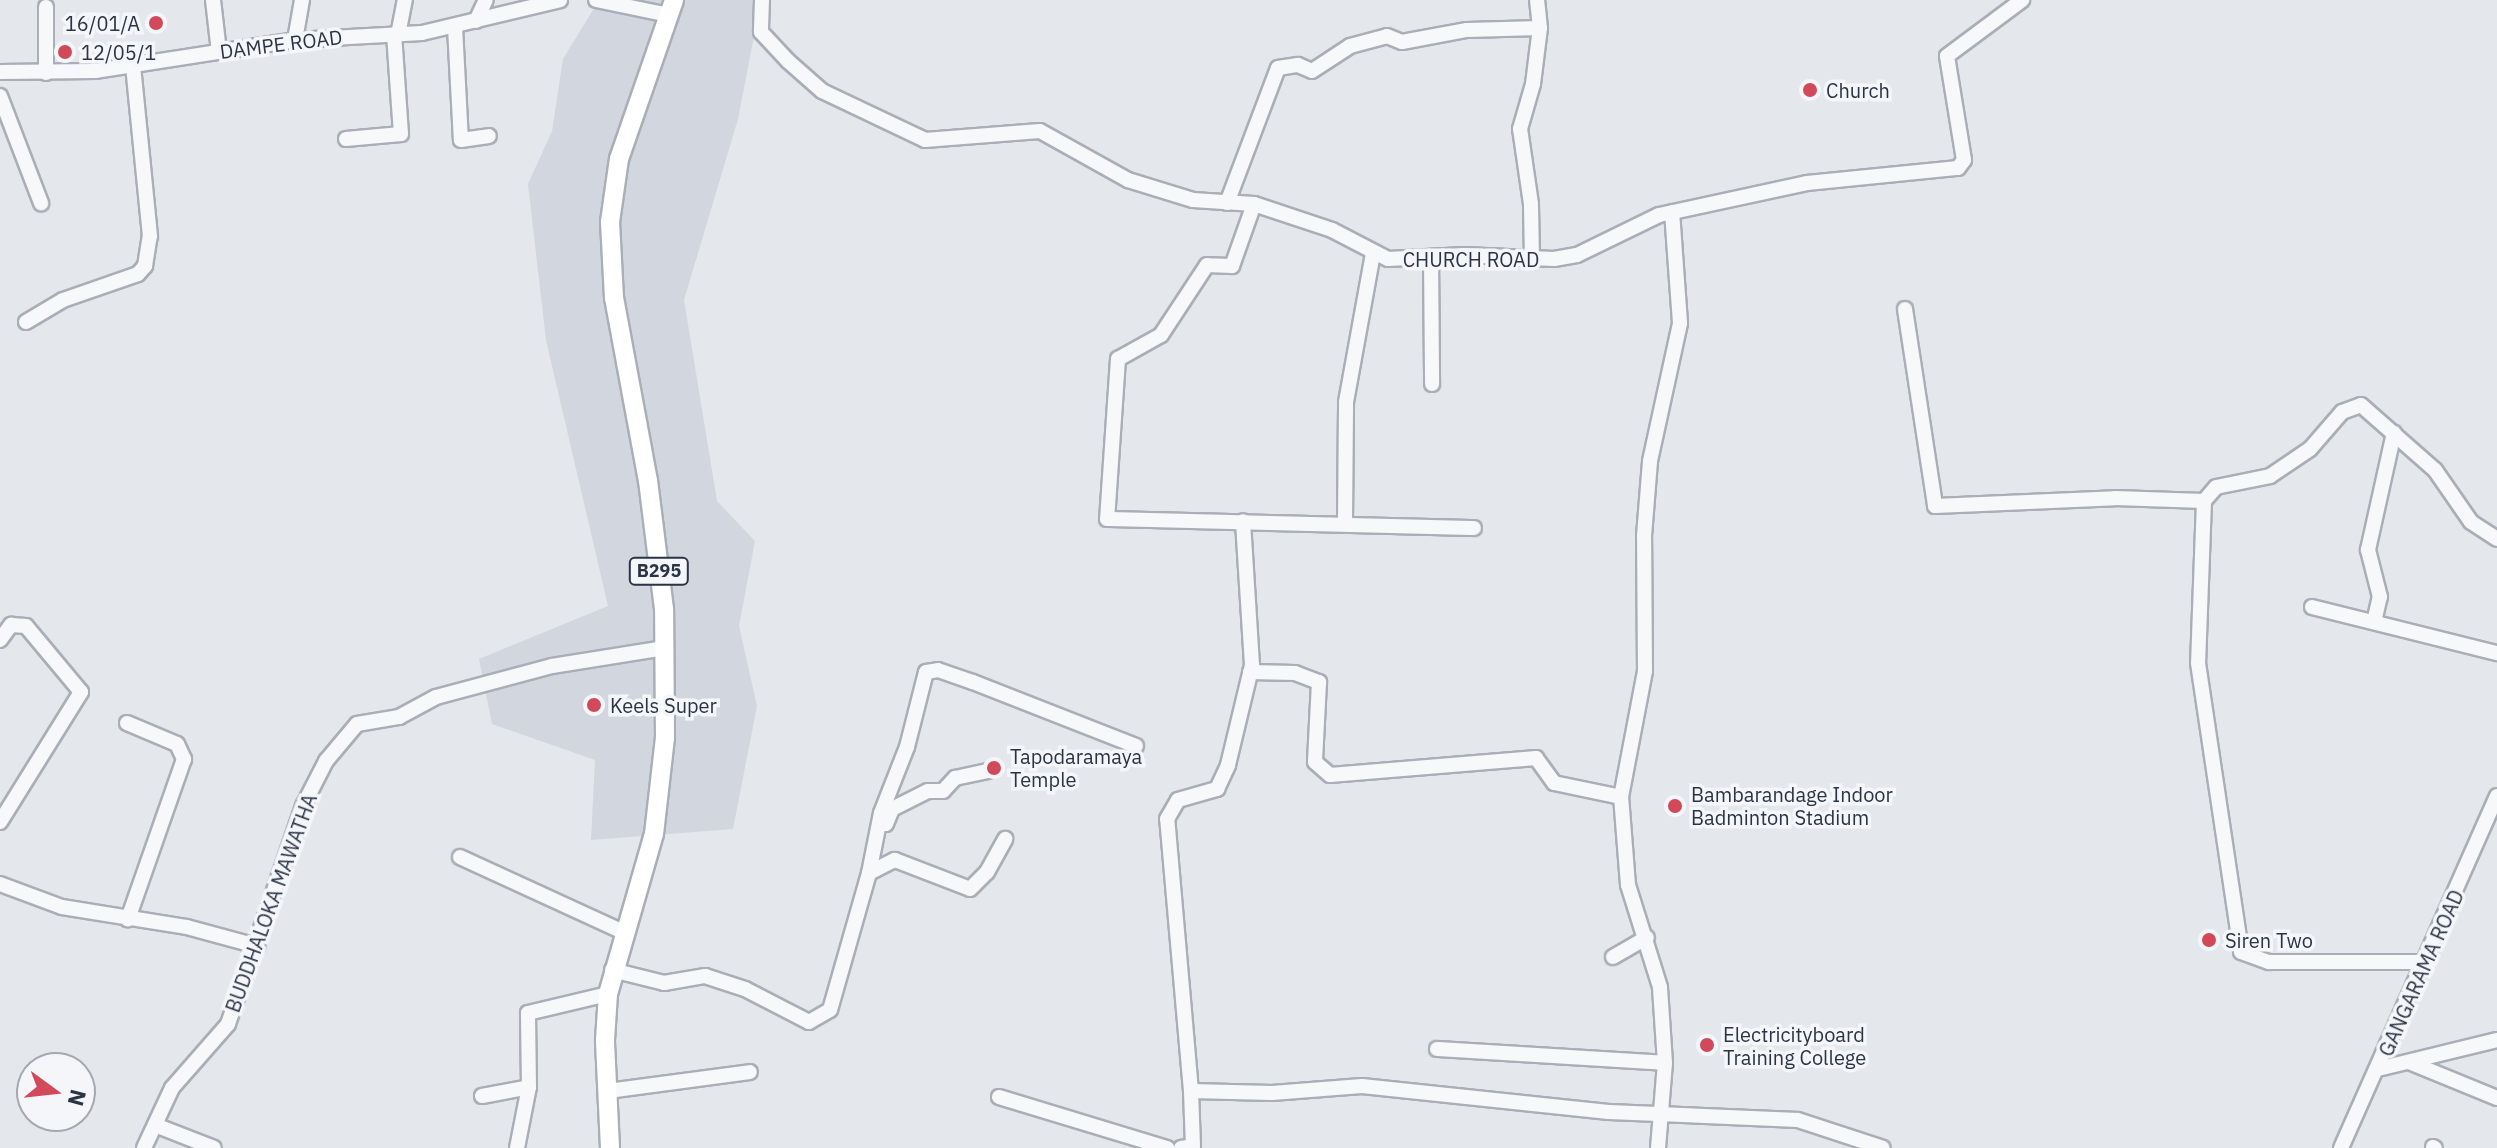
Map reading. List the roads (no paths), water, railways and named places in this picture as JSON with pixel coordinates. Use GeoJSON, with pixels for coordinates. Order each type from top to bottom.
{"type":"FeatureCollection","features":[{"type":"Feature","properties":{"kind":"main road","name":"B295"},"geometry":{"type":"LineString","coordinates":[[610,1148],[608,994],[660,797],[665,648],[648,481],[614,298],[610,222],[619,159],[672,7]]}},
{"type":"Feature","properties":{"kind":"street"},"geometry":{"type":"LineString","coordinates":[[213,0],[219,52]]}},
{"type":"Feature","properties":{"kind":"street"},"geometry":{"type":"LineString","coordinates":[[295,40],[302,0]]}},
{"type":"Feature","properties":{"kind":"street"},"geometry":{"type":"LineString","coordinates":[[346,139],[401,134],[396,35],[405,0]]}},
{"type":"Feature","properties":{"kind":"street"},"geometry":{"type":"LineString","coordinates":[[476,21],[486,0]]}},
{"type":"Feature","properties":{"kind":"street","name":"DAMPE ROAD"},"geometry":{"type":"LineString","coordinates":[[0,72],[46,73],[133,66],[295,40],[396,35],[455,27],[560,0]]}},
{"type":"Feature","properties":{"kind":"street"},"geometry":{"type":"LineString","coordinates":[[596,0],[672,7]]}},
{"type":"Feature","properties":{"kind":"street","name":"CHURCH ROAD"},"geometry":{"type":"LineString","coordinates":[[762,0],[761,32],[811,81],[925,140],[1040,131],[1128,180],[1193,200],[1254,204],[1332,230],[1388,259],[1577,255],[1672,212],[1807,183],[1958,168],[1964,160],[1947,56],[2022,0]]}},
{"type":"Feature","properties":{"kind":"street"},"geometry":{"type":"LineString","coordinates":[[1532,258],[1531,204],[1520,129],[1540,28],[1537,0]]}},
{"type":"Feature","properties":{"kind":"street"},"geometry":{"type":"LineString","coordinates":[[46,7],[46,73]]}},
{"type":"Feature","properties":{"kind":"street"},"geometry":{"type":"LineString","coordinates":[[455,27],[461,140],[489,136]]}},
{"type":"Feature","properties":{"kind":"street"},"geometry":{"type":"LineString","coordinates":[[1227,203],[1278,68],[1298,65],[1312,71],[1350,46],[1387,36],[1402,42],[1467,30],[1540,28]]}},
{"type":"Feature","properties":{"kind":"street"},"geometry":{"type":"LineString","coordinates":[[26,322],[63,300],[138,274],[145,266],[150,236],[133,66]]}},
{"type":"Feature","properties":{"kind":"street"},"geometry":{"type":"LineString","coordinates":[[0,96],[41,203]]}},
{"type":"Feature","properties":{"kind":"street"},"geometry":{"type":"LineString","coordinates":[[1254,204],[1232,266],[1207,265],[1161,335],[1118,359],[1107,519],[1345,522],[1474,528]]}},
{"type":"Feature","properties":{"kind":"street"},"geometry":{"type":"LineString","coordinates":[[1658,1148],[1665,1063],[1660,987],[1647,937],[1628,885],[1621,797],[1645,671],[1644,536],[1650,461],[1680,323],[1672,212]]}},
{"type":"Feature","properties":{"kind":"street"},"geometry":{"type":"LineString","coordinates":[[1345,522],[1346,402],[1373,253]]}},
{"type":"Feature","properties":{"kind":"street"},"geometry":{"type":"LineString","coordinates":[[1431,257],[1432,384]]}},
{"type":"Feature","properties":{"kind":"street"},"geometry":{"type":"LineString","coordinates":[[1905,309],[1935,506],[2115,498],[2204,501]]}},
{"type":"Feature","properties":{"kind":"street"},"geometry":{"type":"LineString","coordinates":[[2424,962],[2269,962],[2241,952],[2198,663],[2204,501],[2216,487],[2270,476],[2310,449],[2351,406],[2361,405],[2435,470],[2471,522],[2497,539]]}},
{"type":"Feature","properties":{"kind":"street"},"geometry":{"type":"LineString","coordinates":[[2374,622],[2380,597],[2368,550],[2394,433]]}},
{"type":"Feature","properties":{"kind":"street"},"geometry":{"type":"LineString","coordinates":[[1181,1148],[1193,1146],[1191,1091],[1167,819],[1178,800],[1209,793],[1224,779],[1250,672],[1243,521]]}},
{"type":"Feature","properties":{"kind":"street"},"geometry":{"type":"LineString","coordinates":[[2312,607],[2497,653]]}},
{"type":"Feature","properties":{"kind":"street"},"geometry":{"type":"LineString","coordinates":[[0,640],[11,625],[26,626],[81,692],[0,822]]}},
{"type":"Feature","properties":{"kind":"street","name":"BUDDHALOKA MAWATHA"},"geometry":{"type":"LineString","coordinates":[[144,1148],[183,1072],[214,1046],[228,1024],[303,806],[326,761],[357,724],[399,717],[436,697],[552,666],[665,648]]}},
{"type":"Feature","properties":{"kind":"street"},"geometry":{"type":"LineString","coordinates":[[869,873],[881,813],[907,747],[926,672],[938,670],[973,682],[1136,746]]}},
{"type":"Feature","properties":{"kind":"street"},"geometry":{"type":"LineString","coordinates":[[1250,672],[1295,673],[1319,682],[1315,762],[1330,775],[1536,758],[1554,783],[1621,797]]}},
{"type":"Feature","properties":{"kind":"street"},"geometry":{"type":"LineString","coordinates":[[127,723],[177,744],[184,759],[128,919]]}},
{"type":"Feature","properties":{"kind":"street"},"geometry":{"type":"LineString","coordinates":[[612,970],[664,983],[705,976],[745,989],[809,1022],[830,1010],[869,873],[892,809],[928,791],[943,791],[955,778],[988,771]]}},
{"type":"Feature","properties":{"kind":"street","name":"GANGARAMA ROAD"},"geometry":{"type":"LineString","coordinates":[[2341,1148],[2497,796]]}},
{"type":"Feature","properties":{"kind":"street"},"geometry":{"type":"LineString","coordinates":[[869,873],[895,860],[970,889],[987,872],[1005,839]]}},
{"type":"Feature","properties":{"kind":"street"},"geometry":{"type":"LineString","coordinates":[[460,857],[625,933]]}},
{"type":"Feature","properties":{"kind":"street"},"geometry":{"type":"LineString","coordinates":[[0,884],[62,907],[187,927],[257,946]]}},
{"type":"Feature","properties":{"kind":"street"},"geometry":{"type":"LineString","coordinates":[[1613,957],[1647,937]]}},
{"type":"Feature","properties":{"kind":"street"},"geometry":{"type":"LineString","coordinates":[[517,1148],[529,1087],[528,1013],[608,994]]}},
{"type":"Feature","properties":{"kind":"street"},"geometry":{"type":"LineString","coordinates":[[2378,1069],[2497,1040]]}},
{"type":"Feature","properties":{"kind":"street"},"geometry":{"type":"LineString","coordinates":[[1437,1049],[1665,1063]]}},
{"type":"Feature","properties":{"kind":"street"},"geometry":{"type":"LineString","coordinates":[[2408,1062],[2497,1098]]}},
{"type":"Feature","properties":{"kind":"street"},"geometry":{"type":"LineString","coordinates":[[608,1091],[750,1072]]}},
{"type":"Feature","properties":{"kind":"street"},"geometry":{"type":"LineString","coordinates":[[1191,1091],[1272,1093],[1362,1086],[1661,1116],[1798,1120],[1883,1148]]}},
{"type":"Feature","properties":{"kind":"street"},"geometry":{"type":"LineString","coordinates":[[482,1096],[529,1087]]}},
{"type":"Feature","properties":{"kind":"street"},"geometry":{"type":"LineString","coordinates":[[999,1097],[1167,1148]]}},
{"type":"Feature","properties":{"kind":"street"},"geometry":{"type":"LineString","coordinates":[[155,1125],[214,1148]]}},
{"type":"Feature","properties":{"kind":"place","name":"16/01/A"},"geometry":{"type":"Point","coordinates":[156,23]}},
{"type":"Feature","properties":{"kind":"place","name":"12/05/1"},"geometry":{"type":"Point","coordinates":[65,52]}},
{"type":"Feature","properties":{"kind":"place","name":"Church"},"geometry":{"type":"Point","coordinates":[1810,90]}},
{"type":"Feature","properties":{"kind":"place","name":"Keels Super"},"geometry":{"type":"Point","coordinates":[594,705]}},
{"type":"Feature","properties":{"kind":"place","name":"Tapodaramaya Temple"},"geometry":{"type":"Point","coordinates":[994,768]}},
{"type":"Feature","properties":{"kind":"place","name":"Bambarandage Indoor Badminton Stadium"},"geometry":{"type":"Point","coordinates":[1675,806]}},
{"type":"Feature","properties":{"kind":"place","name":"Siren Two"},"geometry":{"type":"Point","coordinates":[2209,940]}},
{"type":"Feature","properties":{"kind":"place","name":"Electricityboard Training College"},"geometry":{"type":"Point","coordinates":[1707,1045]}}]}
